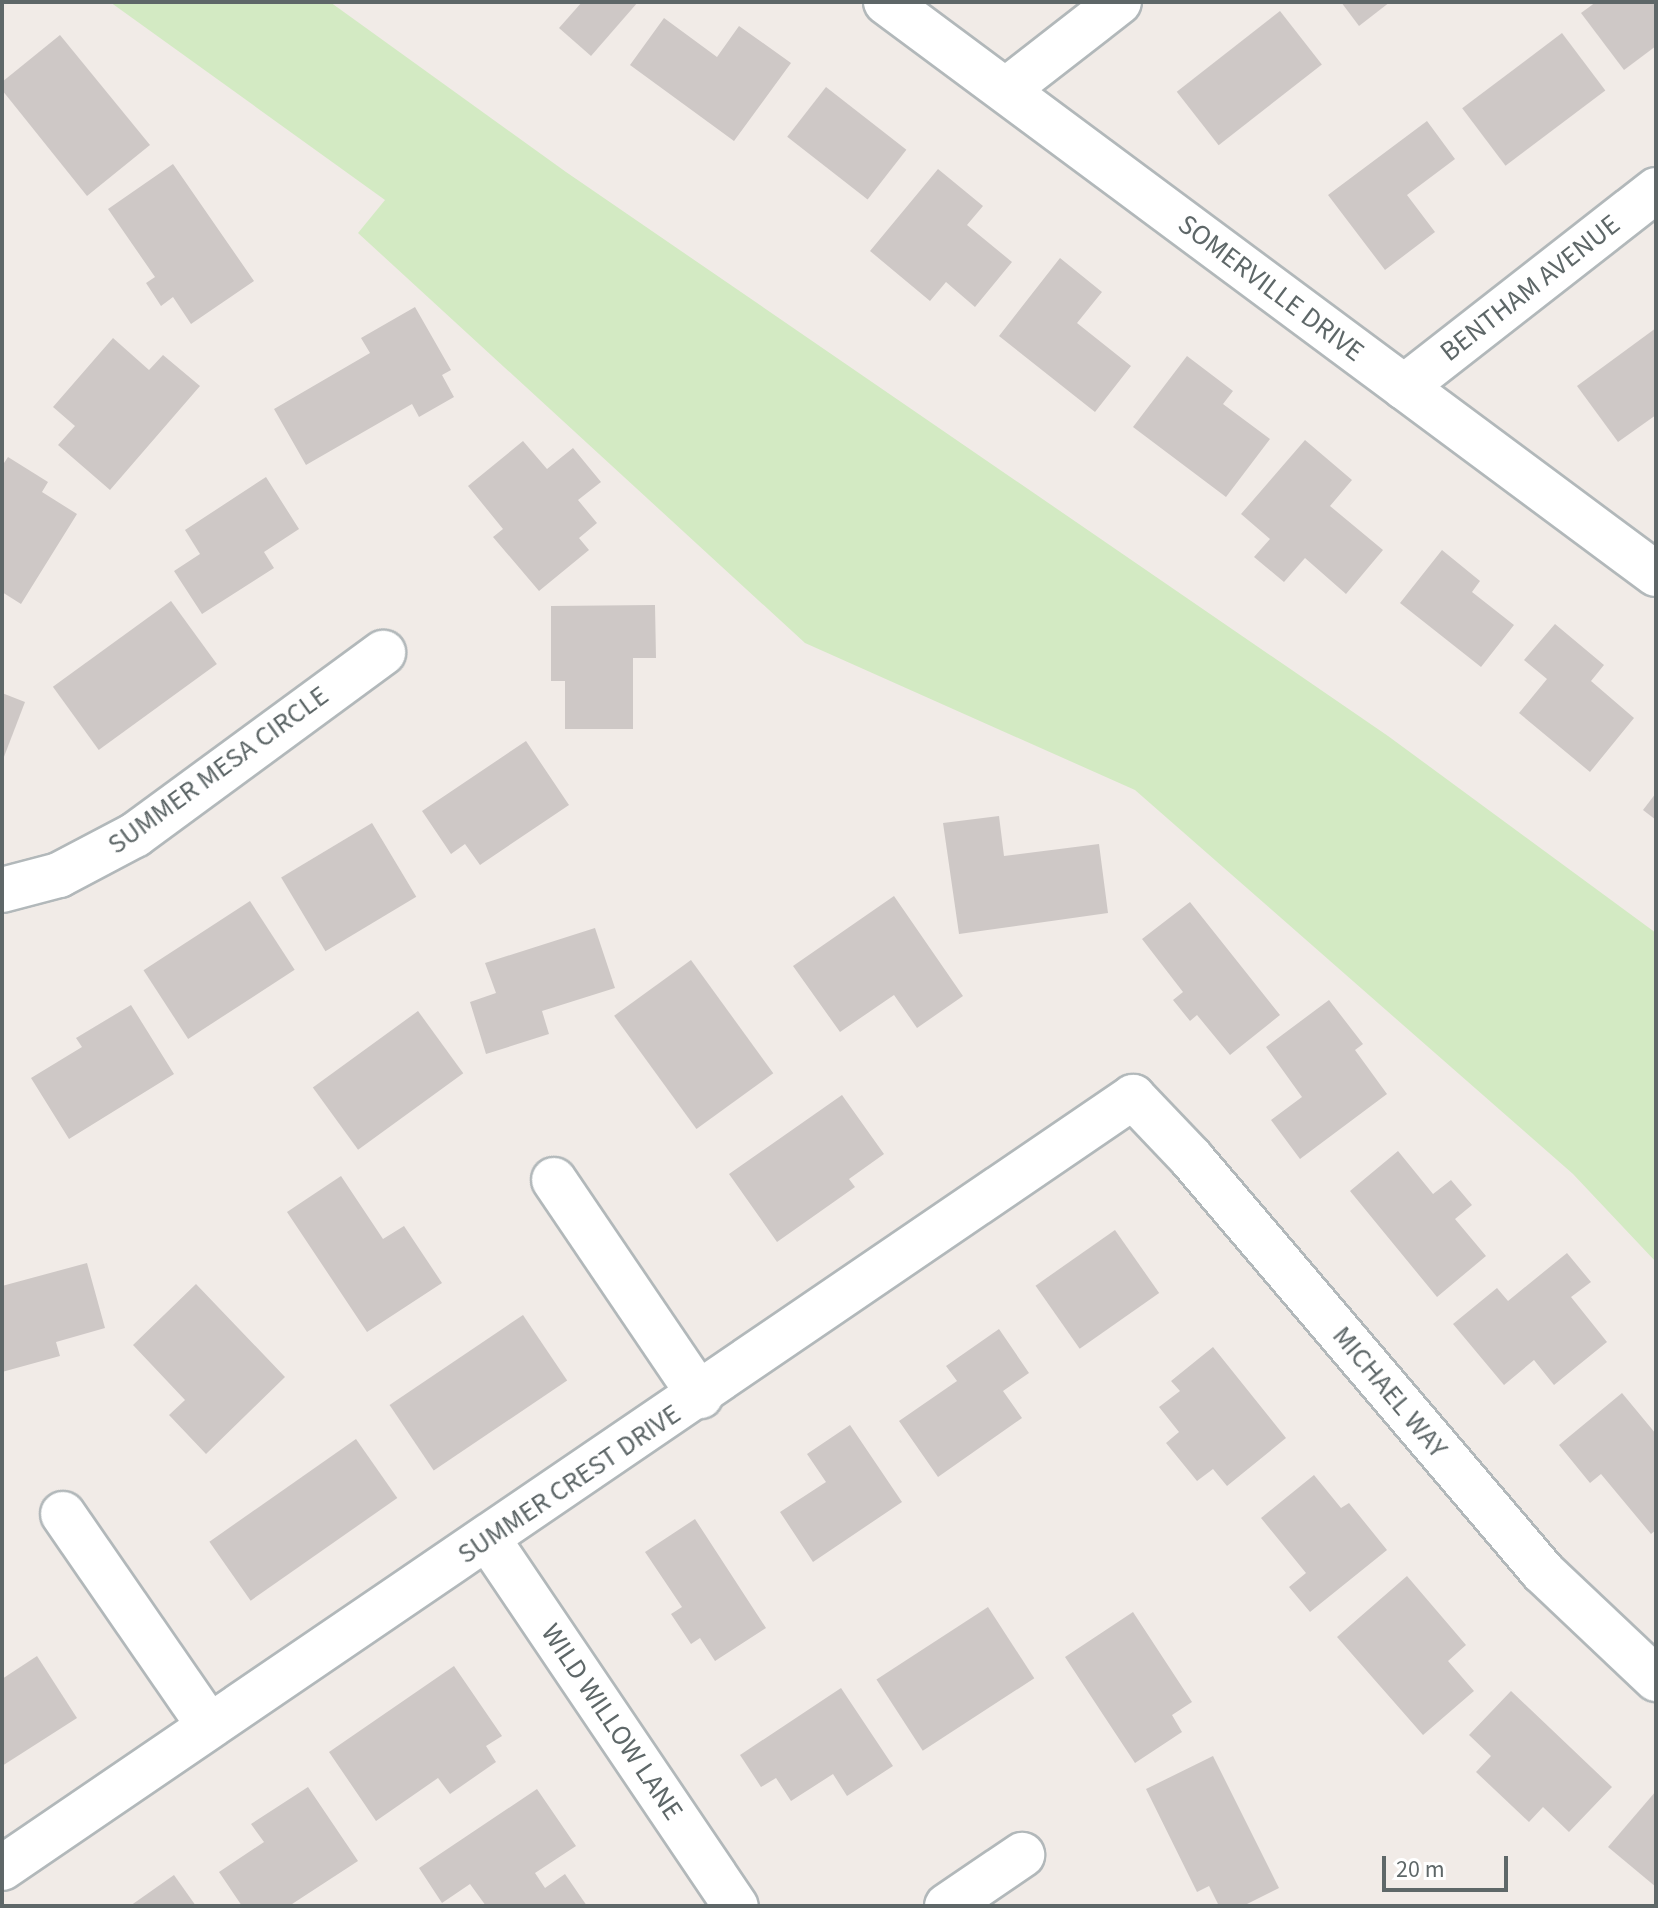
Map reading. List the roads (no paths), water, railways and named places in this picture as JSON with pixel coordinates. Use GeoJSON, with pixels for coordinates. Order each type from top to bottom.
{"type":"FeatureCollection","features":[{"type":"Feature","properties":{"kind":"street","name":"SOMERVILLE DRIVE"},"geometry":{"type":"LineString","coordinates":[[886,2],[1656,574]]}},
{"type":"Feature","properties":{"kind":"street"},"geometry":{"type":"LineString","coordinates":[[1006,90],[1119,2]]}},
{"type":"Feature","properties":{"kind":"street","name":"BENTHAM AVENUE"},"geometry":{"type":"LineString","coordinates":[[1404,387],[1656,190]]}},
{"type":"Feature","properties":{"kind":"street","name":"SUMMER MESA CIRCLE"},"geometry":{"type":"LineString","coordinates":[[2,890],[59,875],[135,835],[383,653]]}},
{"type":"Feature","properties":{"kind":"street","name":"SUMMER CREST DRIVE"},"geometry":{"type":"LineString","coordinates":[[2,1868],[700,1396],[1133,1097]]}},
{"type":"Feature","properties":{"kind":"street","name":"MICHAEL WAY"},"geometry":{"type":"LineString","coordinates":[[1133,1097],[1191,1158],[1543,1572],[1656,1679]]}},
{"type":"Feature","properties":{"kind":"street"},"geometry":{"type":"LineString","coordinates":[[554,1180],[700,1396]]}},
{"type":"Feature","properties":{"kind":"street"},"geometry":{"type":"LineString","coordinates":[[63,1514],[209,1726]]}},
{"type":"Feature","properties":{"kind":"street","name":"WILD WILLOW LANE"},"geometry":{"type":"LineString","coordinates":[[488,1539],[736,1906]]}},
{"type":"Feature","properties":{"kind":"street"},"geometry":{"type":"LineString","coordinates":[[947,1906],[1022,1855]]}}]}
